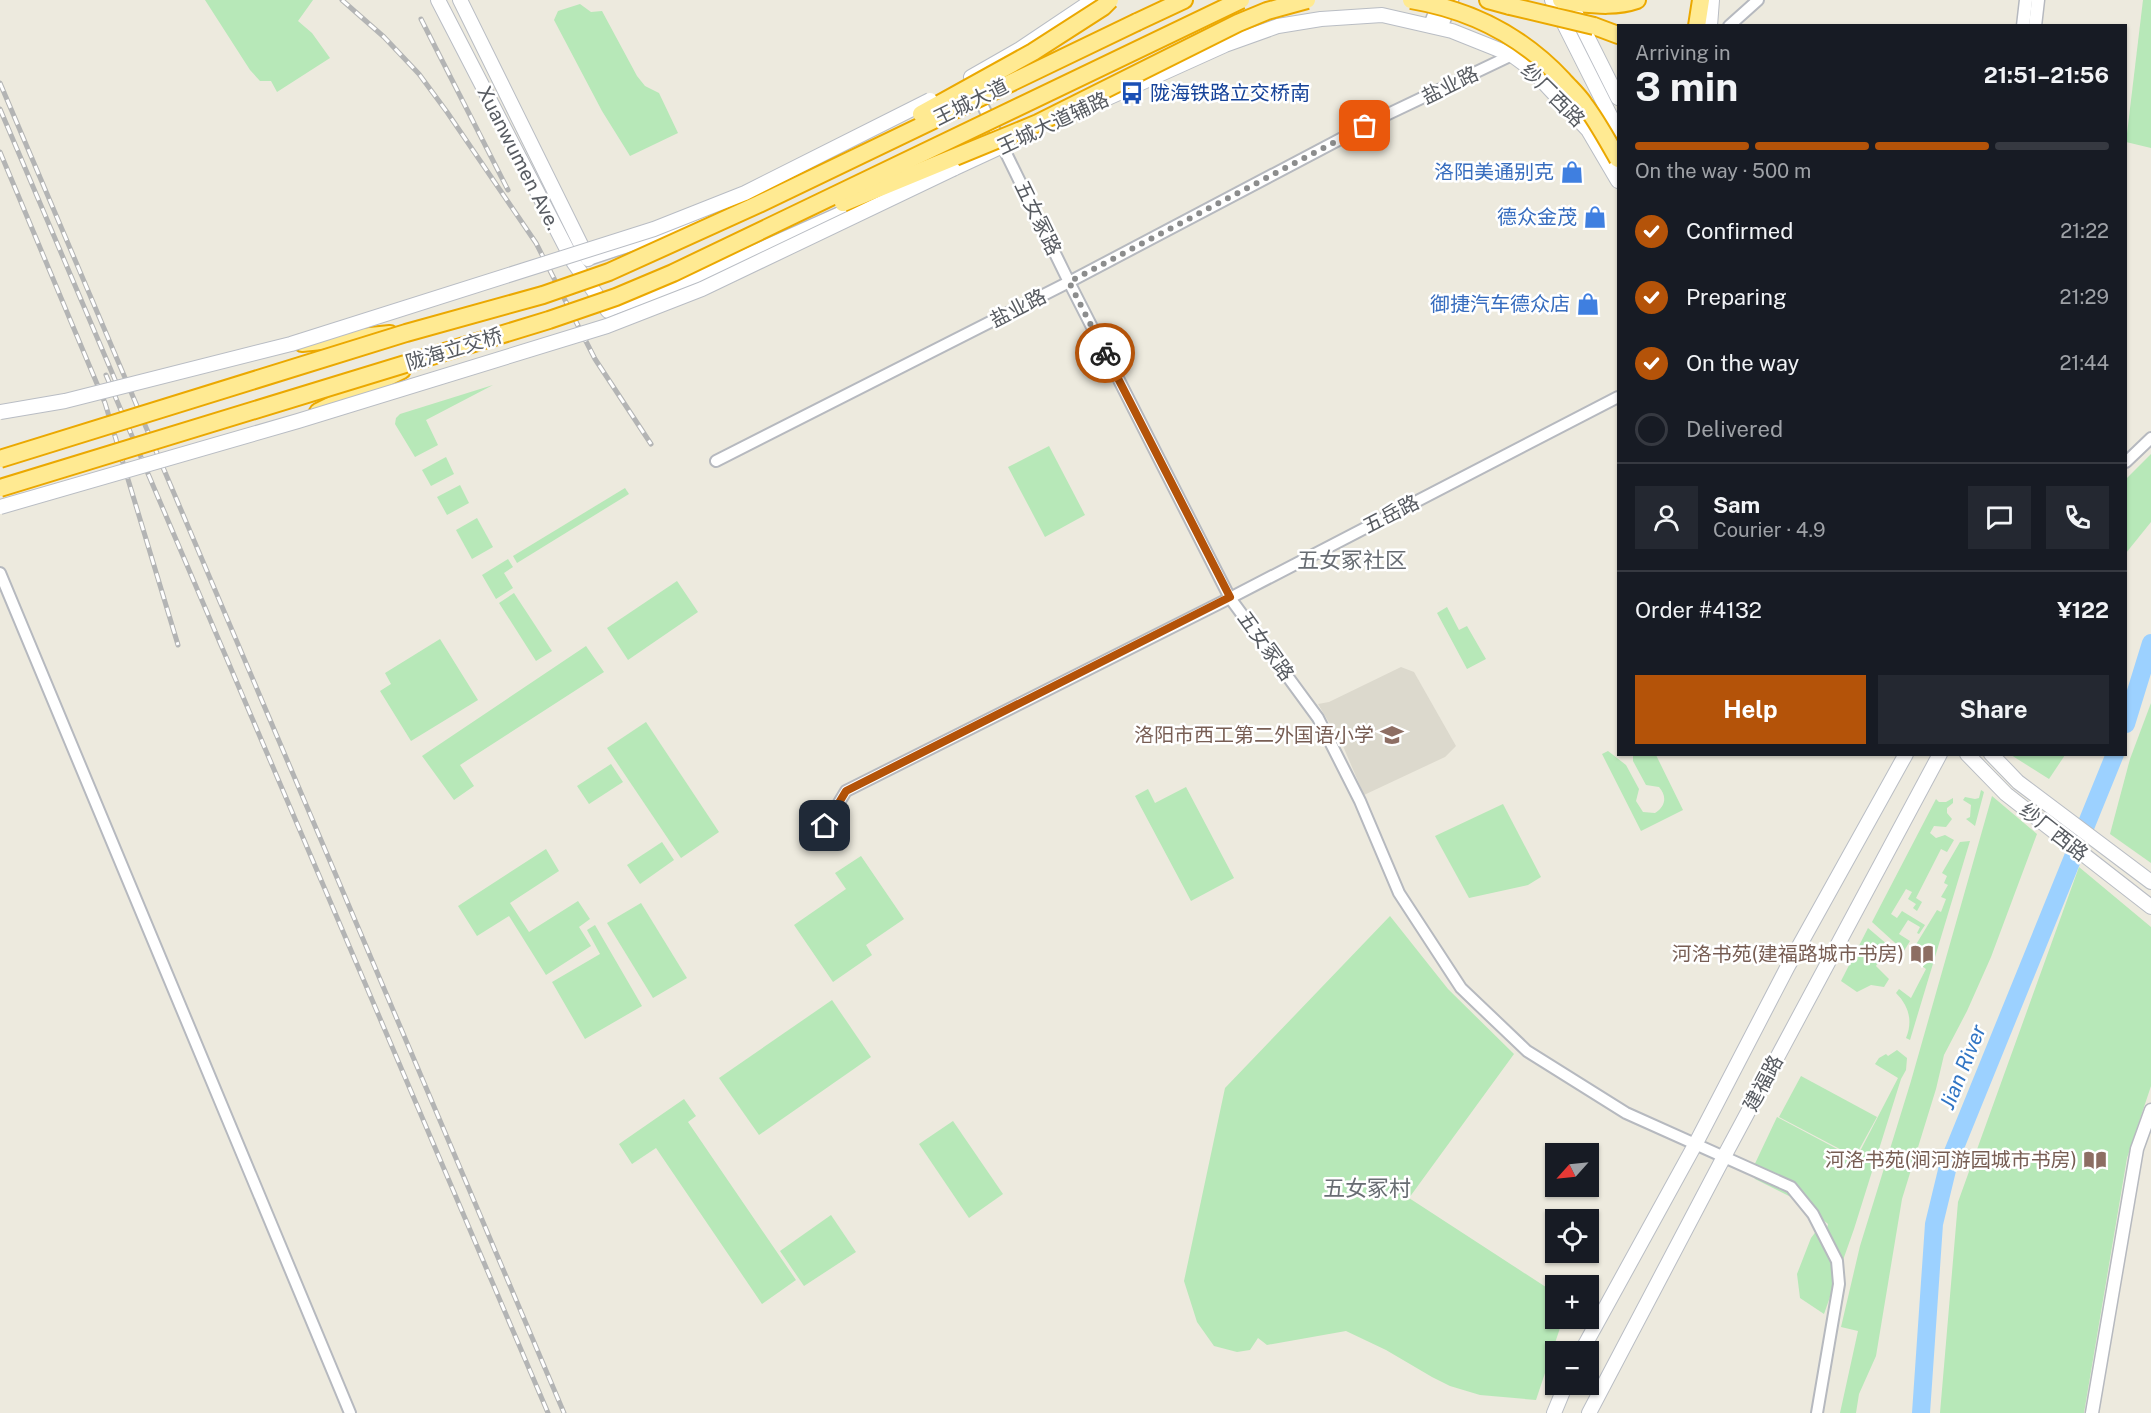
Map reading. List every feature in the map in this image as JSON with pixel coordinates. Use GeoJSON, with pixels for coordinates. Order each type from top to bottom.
{"type":"FeatureCollection","features":[{"type":"Feature","properties":{"kind":"highway","name":"王城大道"},"geometry":{"type":"LineString","coordinates":[[759,204],[1184,0]]}},
{"type":"Feature","properties":{"kind":"highway","name":"王城大道"},"geometry":{"type":"LineString","coordinates":[[892,168],[1241,0]]}},
{"type":"Feature","properties":{"kind":"highway"},"geometry":{"type":"LineString","coordinates":[[674,273],[1038,123],[1239,23],[1267,11],[1307,0]]}},
{"type":"Feature","properties":{"kind":"highway"},"geometry":{"type":"LineString","coordinates":[[1411,0],[1465,13],[1510,35],[1548,64],[1584,103],[1617,157]]}},
{"type":"Feature","properties":{"kind":"highway"},"geometry":{"type":"LineString","coordinates":[[1488,0],[1594,26],[1617,35]]}},
{"type":"Feature","properties":{"kind":"highway"},"geometry":{"type":"LineString","coordinates":[[1561,0],[1600,6],[1625,4],[1637,0]]}},
{"type":"Feature","properties":{"kind":"highway"},"geometry":{"type":"LineString","coordinates":[[1697,24],[1701,0]]}},
{"type":"Feature","properties":{"kind":"highway"},"geometry":{"type":"LineString","coordinates":[[687,238],[929,110],[1033,52],[1104,2]]}},
{"type":"Feature","properties":{"kind":"highway","name":"陇海立交桥"},"geometry":{"type":"LineString","coordinates":[[0,488],[549,320],[615,297],[674,273],[892,168]]}},
{"type":"Feature","properties":{"kind":"highway","name":"陇海立交桥"},"geometry":{"type":"LineString","coordinates":[[0,459],[406,333],[543,295],[609,272],[759,204]]}},
{"type":"Feature","properties":{"kind":"highway"},"geometry":{"type":"LineString","coordinates":[[291,344],[406,333]]}},
{"type":"Feature","properties":{"kind":"highway"},"geometry":{"type":"LineString","coordinates":[[298,421],[428,357]]}},
{"type":"Feature","properties":{"kind":"highway"},"geometry":{"type":"LineString","coordinates":[[0,453],[76,436]]}},
{"type":"Feature","properties":{"kind":"main road","name":"Xuanwumen Ave."},"geometry":{"type":"LineString","coordinates":[[438,0],[574,263],[608,311]]}},
{"type":"Feature","properties":{"kind":"main road"},"geometry":{"type":"LineString","coordinates":[[460,0],[588,259]]}},
{"type":"Feature","properties":{"kind":"main road"},"geometry":{"type":"LineString","coordinates":[[1552,0],[1617,129]]}},
{"type":"Feature","properties":{"kind":"main road"},"geometry":{"type":"LineString","coordinates":[[1569,0],[1617,96]]}},
{"type":"Feature","properties":{"kind":"main road"},"geometry":{"type":"LineString","coordinates":[[1710,24],[1712,0]]}},
{"type":"Feature","properties":{"kind":"main road"},"geometry":{"type":"LineString","coordinates":[[0,412],[65,400],[291,344],[654,229],[745,193],[930,100],[1104,2]]}},
{"type":"Feature","properties":{"kind":"main road","name":"王城大道辅路"},"geometry":{"type":"LineString","coordinates":[[0,507],[298,421],[607,326],[673,302],[1003,146],[1225,45],[1278,26],[1321,19],[1382,15],[1435,26]]}},
{"type":"Feature","properties":{"kind":"main road","name":"纱厂西路"},"geometry":{"type":"LineString","coordinates":[[1435,26],[1512,55],[1531,69],[1588,130],[1617,179]]}},
{"type":"Feature","properties":{"kind":"main road","name":"建福路"},"geometry":{"type":"LineString","coordinates":[[1587,1341],[1696,1143],[1788,966],[1905,756]]}},
{"type":"Feature","properties":{"kind":"main road","name":"建福路"},"geometry":{"type":"LineString","coordinates":[[1589,1413],[1939,756]]}},
{"type":"Feature","properties":{"kind":"main road","name":"纱厂西路"},"geometry":{"type":"LineString","coordinates":[[1969,756],[2006,794],[2149,905]]}},
{"type":"Feature","properties":{"kind":"main road","name":"纱厂西路"},"geometry":{"type":"LineString","coordinates":[[1993,756],[2018,782],[2151,882]]}},
{"type":"Feature","properties":{"kind":"main road"},"geometry":{"type":"LineString","coordinates":[[1554,1413],[1561,1395]]}},
{"type":"Feature","properties":{"kind":"street"},"geometry":{"type":"LineString","coordinates":[[1435,26],[1440,0]]}},
{"type":"Feature","properties":{"kind":"street"},"geometry":{"type":"LineString","coordinates":[[1435,26],[1452,0]]}},
{"type":"Feature","properties":{"kind":"street"},"geometry":{"type":"LineString","coordinates":[[1731,24],[1758,0]]}},
{"type":"Feature","properties":{"kind":"street"},"geometry":{"type":"LineString","coordinates":[[2023,24],[2026,0]]}},
{"type":"Feature","properties":{"kind":"street"},"geometry":{"type":"LineString","coordinates":[[2035,24],[2038,0]]}},
{"type":"Feature","properties":{"kind":"street","name":"盐业路"},"geometry":{"type":"LineString","coordinates":[[716,461],[1069,282],[1384,116],[1512,55]]}},
{"type":"Feature","properties":{"kind":"street"},"geometry":{"type":"LineString","coordinates":[[588,259],[658,236],[712,214],[933,106],[969,78]]}},
{"type":"Feature","properties":{"kind":"street","name":"五女冢路"},"geometry":{"type":"LineString","coordinates":[[969,78],[1069,282],[1230,597],[1318,718],[1360,801],[1399,893],[1461,988],[1527,1051],[1626,1113],[1791,1187],[1813,1214],[1837,1261],[1839,1284],[1817,1413]]}},
{"type":"Feature","properties":{"kind":"street"},"geometry":{"type":"LineString","coordinates":[[608,311],[697,277],[953,163],[1003,146]]}},
{"type":"Feature","properties":{"kind":"street","name":"五岳路"},"geometry":{"type":"LineString","coordinates":[[825,826],[846,791],[1617,398]]}},
{"type":"Feature","properties":{"kind":"street"},"geometry":{"type":"LineString","coordinates":[[2127,461],[2151,438]]}},
{"type":"Feature","properties":{"kind":"street"},"geometry":{"type":"LineString","coordinates":[[0,573],[350,1413]]}},
{"type":"Feature","properties":{"kind":"street"},"geometry":{"type":"LineString","coordinates":[[2092,1413],[2137,1149],[2151,1110]]}},
{"type":"Feature","properties":{"kind":"shaded area","name":"洛阳市西工第二外国语小学"},"geometry":{"type":"Polygon","coordinates":[[[1401,667],[1414,672],[1456,746],[1445,757],[1364,795],[1343,746],[1318,704],[1329,702],[1401,667]]]}},
{"type":"Feature","properties":{"kind":"green space"},"geometry":{"type":"Polygon","coordinates":[[[205,0],[313,0],[298,21],[312,33],[330,58],[277,92],[271,81],[260,81],[250,70],[205,0]]]}},
{"type":"Feature","properties":{"kind":"green space"},"geometry":{"type":"Polygon","coordinates":[[[2143,0],[2151,0],[2151,148],[2127,142],[2143,0]]]}},
{"type":"Feature","properties":{"kind":"green space"},"geometry":{"type":"Polygon","coordinates":[[[580,4],[591,12],[602,11],[637,76],[645,86],[659,93],[678,133],[630,156],[602,111],[554,20],[558,11],[580,4]]]}},
{"type":"Feature","properties":{"kind":"green space"},"geometry":{"type":"Polygon","coordinates":[[[493,385],[426,420],[438,445],[415,457],[395,424],[400,414],[493,385]]]}},
{"type":"Feature","properties":{"kind":"green space"},"geometry":{"type":"Polygon","coordinates":[[[1049,446],[1085,515],[1045,537],[1008,467],[1049,446]]]}},
{"type":"Feature","properties":{"kind":"green space"},"geometry":{"type":"Polygon","coordinates":[[[2151,454],[2151,522],[2127,552],[2127,478],[2151,454]]]}},
{"type":"Feature","properties":{"kind":"green space"},"geometry":{"type":"Polygon","coordinates":[[[446,457],[454,474],[431,486],[422,470],[446,457]]]}},
{"type":"Feature","properties":{"kind":"green space"},"geometry":{"type":"Polygon","coordinates":[[[460,485],[469,503],[447,515],[437,497],[460,485]]]}},
{"type":"Feature","properties":{"kind":"green space"},"geometry":{"type":"Polygon","coordinates":[[[625,488],[629,494],[517,563],[513,556],[625,488]]]}},
{"type":"Feature","properties":{"kind":"green space"},"geometry":{"type":"Polygon","coordinates":[[[477,518],[493,547],[472,559],[456,530],[477,518]]]}},
{"type":"Feature","properties":{"kind":"green space"},"geometry":{"type":"Polygon","coordinates":[[[508,559],[513,567],[504,573],[513,588],[496,599],[482,575],[508,559]]]}},
{"type":"Feature","properties":{"kind":"green space"},"geometry":{"type":"Polygon","coordinates":[[[677,581],[698,612],[628,660],[607,628],[677,581]]]}},
{"type":"Feature","properties":{"kind":"green space"},"geometry":{"type":"Polygon","coordinates":[[[514,593],[552,651],[536,661],[499,603],[514,593]]]}},
{"type":"Feature","properties":{"kind":"green space"},"geometry":{"type":"Polygon","coordinates":[[[1447,607],[1459,630],[1467,626],[1486,659],[1467,669],[1437,613],[1447,607]]]}},
{"type":"Feature","properties":{"kind":"green space"},"geometry":{"type":"Polygon","coordinates":[[[440,639],[478,700],[411,741],[380,691],[391,684],[385,673],[440,639]]]}},
{"type":"Feature","properties":{"kind":"green space"},"geometry":{"type":"Polygon","coordinates":[[[586,646],[604,672],[460,765],[474,786],[454,800],[422,756],[586,646]]]}},
{"type":"Feature","properties":{"kind":"green space"},"geometry":{"type":"Polygon","coordinates":[[[2151,703],[2151,863],[2110,834],[2130,759],[2151,703]]]}},
{"type":"Feature","properties":{"kind":"green space"},"geometry":{"type":"Polygon","coordinates":[[[646,722],[719,832],[681,858],[607,748],[646,722]]]}},
{"type":"Feature","properties":{"kind":"green space"},"geometry":{"type":"Polygon","coordinates":[[[1608,751],[1626,765],[1639,789],[1636,801],[1643,812],[1655,813],[1663,804],[1663,794],[1659,787],[1646,785],[1633,761],[1633,756],[1656,756],[1683,810],[1641,831],[1602,754],[1608,751]]]}},
{"type":"Feature","properties":{"kind":"green space"},"geometry":{"type":"Polygon","coordinates":[[[2013,756],[2064,756],[2049,779],[2013,756]]]}},
{"type":"Feature","properties":{"kind":"green space"},"geometry":{"type":"Polygon","coordinates":[[[611,764],[623,782],[589,804],[577,786],[611,764]]]}},
{"type":"Feature","properties":{"kind":"green space"},"geometry":{"type":"Polygon","coordinates":[[[1186,787],[1234,878],[1191,901],[1135,796],[1148,789],[1155,803],[1186,787]]]}},
{"type":"Feature","properties":{"kind":"green space"},"geometry":{"type":"Polygon","coordinates":[[[1981,790],[1984,792],[1975,826],[1966,819],[1970,817],[1971,805],[1963,800],[1965,797],[1979,798],[1981,790]]]}},
{"type":"Feature","properties":{"kind":"green space"},"geometry":{"type":"Polygon","coordinates":[[[1992,796],[2037,834],[1991,957],[1944,1055],[1936,1089],[1902,1199],[1876,1356],[1859,1394],[1856,1413],[1840,1413],[1858,1331],[1841,1327],[1860,1246],[1911,1081],[1992,796]]]}},
{"type":"Feature","properties":{"kind":"green space"},"geometry":{"type":"Polygon","coordinates":[[[1953,798],[1953,803],[1947,808],[1947,813],[1952,819],[1946,827],[1934,826],[1930,833],[1936,838],[1945,835],[1954,840],[1947,852],[1941,849],[1916,898],[1922,902],[1917,911],[1913,908],[1916,904],[1908,899],[1912,892],[1906,889],[1891,914],[1897,918],[1902,911],[1925,925],[1919,934],[1917,933],[1920,927],[1908,920],[1899,934],[1910,941],[1904,951],[1872,922],[1936,799],[1939,802],[1946,802],[1953,798]]]}},
{"type":"Feature","properties":{"kind":"green space"},"geometry":{"type":"Polygon","coordinates":[[[1503,804],[1541,877],[1528,885],[1469,898],[1435,836],[1503,804]]]}},
{"type":"Feature","properties":{"kind":"green space"},"geometry":{"type":"Polygon","coordinates":[[[1970,841],[1910,1040],[1906,1038],[1909,1014],[1896,993],[1899,989],[1911,998],[1926,969],[1909,956],[1937,910],[1941,912],[1946,899],[1941,897],[1948,885],[1944,883],[1947,876],[1942,873],[1960,842],[1970,841]]]}},
{"type":"Feature","properties":{"kind":"green space"},"geometry":{"type":"Polygon","coordinates":[[[662,842],[674,860],[640,884],[627,865],[662,842]]]}},
{"type":"Feature","properties":{"kind":"green space"},"geometry":{"type":"Polygon","coordinates":[[[546,849],[559,871],[510,903],[529,932],[578,901],[590,919],[579,927],[591,946],[546,975],[509,916],[477,936],[458,906],[546,849]]]}},
{"type":"Feature","properties":{"kind":"green space"},"geometry":{"type":"Polygon","coordinates":[[[861,856],[904,919],[866,945],[872,955],[833,982],[794,925],[846,889],[835,873],[861,856]]]}},
{"type":"Feature","properties":{"kind":"green space"},"geometry":{"type":"Polygon","coordinates":[[[2079,867],[2151,927],[2151,1086],[2127,1158],[2084,1413],[1940,1413],[1958,1202],[2079,867]]]}},
{"type":"Feature","properties":{"kind":"green space"},"geometry":{"type":"Polygon","coordinates":[[[641,903],[687,978],[653,998],[607,923],[641,903]]]}},
{"type":"Feature","properties":{"kind":"green space"},"geometry":{"type":"Polygon","coordinates":[[[1390,916],[1448,989],[1514,1054],[1409,1198],[1545,1286],[1545,1329],[1560,1329],[1556,1341],[1545,1341],[1545,1373],[1536,1400],[1480,1395],[1450,1386],[1386,1350],[1346,1331],[1267,1345],[1258,1338],[1250,1350],[1237,1352],[1214,1346],[1197,1322],[1184,1281],[1225,1088],[1390,916]]]}},
{"type":"Feature","properties":{"kind":"green space"},"geometry":{"type":"Polygon","coordinates":[[[595,925],[642,1006],[585,1039],[552,982],[600,954],[587,930],[595,925]]]}},
{"type":"Feature","properties":{"kind":"green space"},"geometry":{"type":"Polygon","coordinates":[[[1868,928],[1888,945],[1876,966],[1889,979],[1884,987],[1871,985],[1857,992],[1841,981],[1868,928]]]}},
{"type":"Feature","properties":{"kind":"green space"},"geometry":{"type":"Polygon","coordinates":[[[832,1000],[871,1057],[759,1135],[719,1078],[832,1000]]]}},
{"type":"Feature","properties":{"kind":"green space"},"geometry":{"type":"Polygon","coordinates":[[[1897,1050],[1907,1058],[1906,1070],[1901,1079],[1854,1229],[1824,1314],[1800,1298],[1797,1274],[1811,1238],[1820,1226],[1827,1228],[1828,1224],[1801,1202],[1755,1179],[1751,1172],[1777,1117],[1856,1159],[1898,1078],[1875,1064],[1879,1058],[1886,1054],[1888,1056],[1897,1050]]]}},
{"type":"Feature","properties":{"kind":"green space"},"geometry":{"type":"Polygon","coordinates":[[[1801,1076],[1877,1117],[1855,1157],[1779,1117],[1801,1076]]]}},
{"type":"Feature","properties":{"kind":"green space"},"geometry":{"type":"Polygon","coordinates":[[[684,1099],[696,1116],[688,1122],[796,1280],[762,1304],[656,1148],[632,1164],[619,1144],[684,1099]]]}},
{"type":"Feature","properties":{"kind":"green space"},"geometry":{"type":"Polygon","coordinates":[[[953,1121],[1003,1194],[969,1218],[919,1144],[953,1121]]]}},
{"type":"Feature","properties":{"kind":"green space"},"geometry":{"type":"Polygon","coordinates":[[[831,1215],[856,1252],[804,1286],[780,1251],[831,1215]]]}},
{"type":"Feature","properties":{"kind":"waterway","name":"Jian River"},"geometry":{"type":"LineString","coordinates":[[2127,721],[2151,643]]}},
{"type":"Feature","properties":{"kind":"waterway","name":"Jian River"},"geometry":{"type":"LineString","coordinates":[[1921,1413],[1934,1224],[1949,1162],[2114,756]]}},
{"type":"Feature","properties":{"kind":"railway"},"geometry":{"type":"LineString","coordinates":[[342,0],[384,37],[419,74],[447,112],[536,243],[595,359],[651,444]]}},
{"type":"Feature","properties":{"kind":"railway"},"geometry":{"type":"LineString","coordinates":[[421,19],[508,190]]}},
{"type":"Feature","properties":{"kind":"railway"},"geometry":{"type":"LineString","coordinates":[[0,83],[564,1413]]}},
{"type":"Feature","properties":{"kind":"railway"},"geometry":{"type":"LineString","coordinates":[[0,109],[116,382]]}},
{"type":"Feature","properties":{"kind":"railway"},"geometry":{"type":"LineString","coordinates":[[0,152],[105,403],[178,645]]}},
{"type":"Feature","properties":{"kind":"railway"},"geometry":{"type":"LineString","coordinates":[[106,375],[548,1413]]}},
{"type":"Feature","properties":{"kind":"way so far"},"geometry":{"type":"LineString","coordinates":[[1105,353],[1069,282],[1365,126]]}},
{"type":"Feature","properties":{"kind":"place","name":"陇海铁路立交桥南"},"geometry":{"type":"Point","coordinates":[1132,93]}},
{"type":"Feature","properties":{"kind":"place","name":"洛阳美通别克"},"geometry":{"type":"Point","coordinates":[1572,172]}},
{"type":"Feature","properties":{"kind":"place","name":"德众金茂"},"geometry":{"type":"Point","coordinates":[1595,217]}},
{"type":"Feature","properties":{"kind":"place","name":"御捷汽车德众店"},"geometry":{"type":"Point","coordinates":[1588,304]}},
{"type":"Feature","properties":{"kind":"place","name":"洛阳市西工第二外国语小学"},"geometry":{"type":"Point","coordinates":[1392,735]}},
{"type":"Feature","properties":{"kind":"place","name":"河洛书苑(建福路城市书房)"},"geometry":{"type":"Point","coordinates":[1922,954]}},
{"type":"Feature","properties":{"kind":"place","name":"河洛书苑(涧河游园城市书房)"},"geometry":{"type":"Point","coordinates":[2095,1160]}},
{"type":"Feature","properties":{"kind":"district","name":"五女冢社区"},"geometry":{"type":"Point","coordinates":[1352,560]}},
{"type":"Feature","properties":{"kind":"district","name":"五女冢村"},"geometry":{"type":"Point","coordinates":[1367,1188]}},
{"type":"Feature","properties":{"kind":"route"},"geometry":{"type":"LineString","coordinates":[[825,826],[846,791],[1230,597],[1105,353]]}}]}
